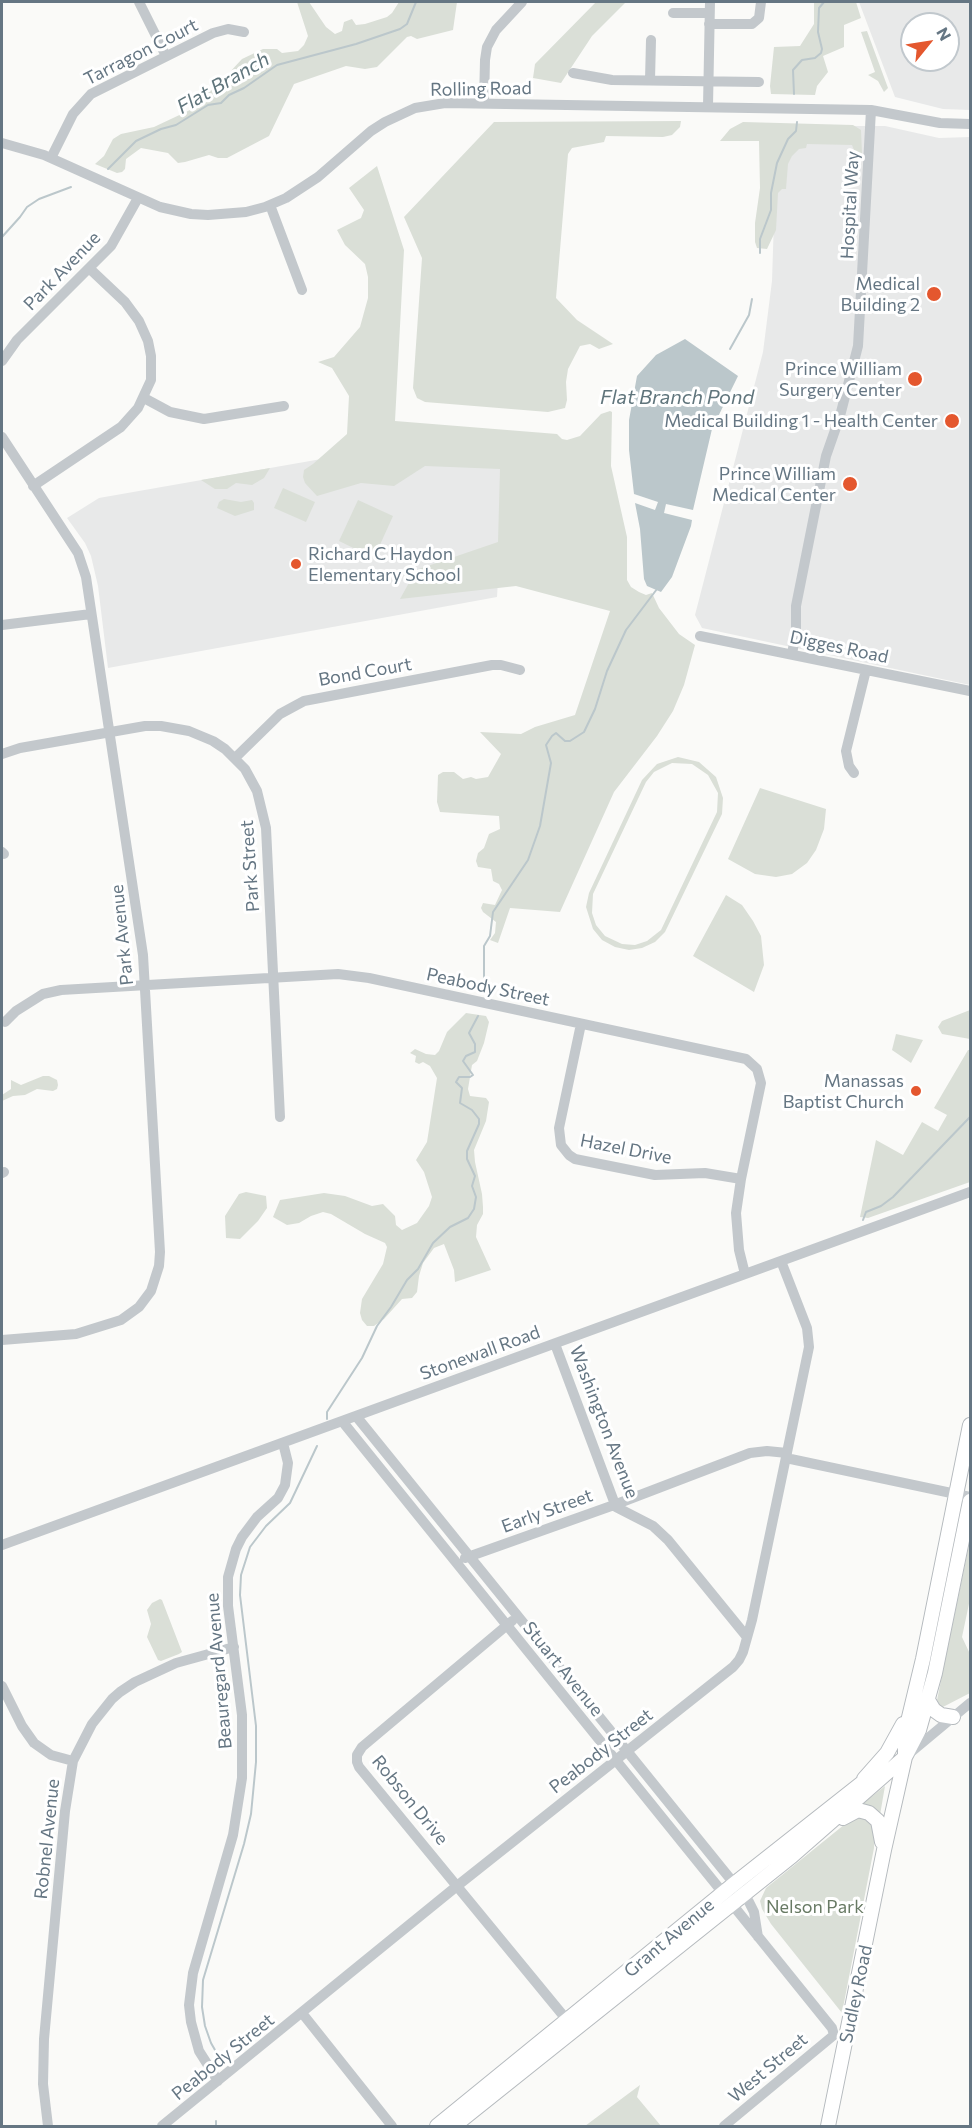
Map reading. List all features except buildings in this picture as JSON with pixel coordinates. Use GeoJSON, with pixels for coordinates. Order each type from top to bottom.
{"type":"FeatureCollection","features":[{"type":"Feature","properties":{"kind":"main road","name":"Sudley Road"},"geometry":{"type":"LineString","coordinates":[[828,2127],[905,1757],[905,1734],[970,1425]]}},
{"type":"Feature","properties":{"kind":"main road","name":"Sudley Road"},"geometry":{"type":"LineString","coordinates":[[905,1757],[919,1730],[935,1673],[970,1499]]}},
{"type":"Feature","properties":{"kind":"main road"},"geometry":{"type":"LineString","coordinates":[[928,1700],[934,1710],[941,1715],[953,1717]]}},
{"type":"Feature","properties":{"kind":"main road"},"geometry":{"type":"LineString","coordinates":[[860,1784],[887,1753],[910,1712]]}},
{"type":"Feature","properties":{"kind":"main road","name":"Grant Avenue"},"geometry":{"type":"LineString","coordinates":[[454,2127],[723,1893],[860,1784],[883,1767],[905,1757]]}},
{"type":"Feature","properties":{"kind":"main road","name":"Grant Avenue"},"geometry":{"type":"LineString","coordinates":[[437,2127],[732,1905],[798,1851],[826,1824],[905,1757]]}},
{"type":"Feature","properties":{"kind":"main road"},"geometry":{"type":"LineString","coordinates":[[826,1824],[858,1810],[869,1813],[878,1821],[884,1850]]}},
{"type":"Feature","properties":{"kind":"street"},"geometry":{"type":"LineString","coordinates":[[139,2],[166,56]]}},
{"type":"Feature","properties":{"kind":"street"},"geometry":{"type":"LineString","coordinates":[[484,103],[484,60],[490,41],[496,30],[522,2]]}},
{"type":"Feature","properties":{"kind":"street"},"geometry":{"type":"LineString","coordinates":[[708,106],[710,2]]}},
{"type":"Feature","properties":{"kind":"street"},"geometry":{"type":"LineString","coordinates":[[673,13],[752,24],[759,18],[761,2]]}},
{"type":"Feature","properties":{"kind":"street","name":"Tarragon Court"},"geometry":{"type":"LineString","coordinates":[[51,158],[73,114],[85,98],[220,31],[232,29],[244,32]]}},
{"type":"Feature","properties":{"kind":"street"},"geometry":{"type":"LineString","coordinates":[[650,80],[651,40]]}},
{"type":"Feature","properties":{"kind":"street"},"geometry":{"type":"LineString","coordinates":[[573,73],[601,79],[759,82]]}},
{"type":"Feature","properties":{"kind":"street","name":"Rolling Road"},"geometry":{"type":"LineString","coordinates":[[2,142],[51,158],[138,198],[177,212],[208,215],[246,212],[270,205],[302,189],[371,131],[400,114],[436,104],[871,110],[940,123],[970,124]]}},
{"type":"Feature","properties":{"kind":"street","name":"Hospital Way"},"geometry":{"type":"LineString","coordinates":[[792,654],[796,633],[796,606],[826,456],[840,416],[858,346],[871,110]]}},
{"type":"Feature","properties":{"kind":"street","name":"Park Avenue"},"geometry":{"type":"LineString","coordinates":[[2,361],[17,340],[111,246],[138,198]]}},
{"type":"Feature","properties":{"kind":"street"},"geometry":{"type":"LineString","coordinates":[[270,205],[302,290]]}},
{"type":"Feature","properties":{"kind":"street"},"geometry":{"type":"LineString","coordinates":[[33,486],[121,427],[144,398],[151,380],[151,356],[144,331],[134,312],[88,268]]}},
{"type":"Feature","properties":{"kind":"street"},"geometry":{"type":"LineString","coordinates":[[144,398],[170,412],[204,419],[284,406]]}},
{"type":"Feature","properties":{"kind":"street","name":"Park Avenue"},"geometry":{"type":"LineString","coordinates":[[2,437],[78,553],[83,565],[143,955],[160,1252],[156,1278],[151,1291],[139,1307],[121,1320],[76,1334],[2,1340]]}},
{"type":"Feature","properties":{"kind":"street"},"geometry":{"type":"LineString","coordinates":[[2,625],[91,614]]}},
{"type":"Feature","properties":{"kind":"street","name":"Digges Road"},"geometry":{"type":"LineString","coordinates":[[700,636],[970,691]]}},
{"type":"Feature","properties":{"kind":"street","name":"Bond Court"},"geometry":{"type":"LineString","coordinates":[[235,758],[280,714],[304,701],[492,665],[501,664],[520,670]]}},
{"type":"Feature","properties":{"kind":"street"},"geometry":{"type":"LineString","coordinates":[[854,773],[849,766],[846,751],[866,669]]}},
{"type":"Feature","properties":{"kind":"street","name":"Park Street"},"geometry":{"type":"LineString","coordinates":[[2,754],[20,748],[145,726],[175,727],[213,741],[235,758],[251,778],[264,816],[280,1117]]}},
{"type":"Feature","properties":{"kind":"street","name":"Peabody Street"},"geometry":{"type":"LineString","coordinates":[[5,1022],[31,1002],[51,991],[274,977],[352,975],[746,1059],[752,1063],[760,1075],[761,1089],[741,1179],[736,1214],[745,1274]]}},
{"type":"Feature","properties":{"kind":"street","name":"Hazel Drive"},"geometry":{"type":"LineString","coordinates":[[581,1024],[559,1128],[561,1144],[569,1155],[575,1159],[655,1175],[705,1173],[741,1179]]}},
{"type":"Feature","properties":{"kind":"street","name":"Stonewall Road"},"geometry":{"type":"LineString","coordinates":[[2,1545],[970,1192]]}},
{"type":"Feature","properties":{"kind":"street","name":"Peabody Street"},"geometry":{"type":"LineString","coordinates":[[162,2127],[457,1886],[733,1667],[743,1652],[747,1637],[809,1347],[809,1338],[781,1261]]}},
{"type":"Feature","properties":{"kind":"street","name":"Washington Avenue"},"geometry":{"type":"LineString","coordinates":[[555,1344],[614,1505],[619,1510],[653,1527],[668,1540],[747,1637]]}},
{"type":"Feature","properties":{"kind":"street","name":"Stuart Avenue"},"geometry":{"type":"LineString","coordinates":[[356,1416],[744,1895],[753,1908],[758,1937]]}},
{"type":"Feature","properties":{"kind":"street","name":"Stuart Avenue"},"geometry":{"type":"LineString","coordinates":[[342,1421],[723,1893],[831,2028],[834,2035]]}},
{"type":"Feature","properties":{"kind":"street","name":"Beauregard Avenue"},"geometry":{"type":"LineString","coordinates":[[218,2082],[194,2036],[189,2005],[193,1973],[225,1866],[239,1806],[243,1773],[243,1736],[227,1591],[236,1549],[248,1528],[281,1493],[288,1463],[283,1443]]}},
{"type":"Feature","properties":{"kind":"street","name":"Early Street"},"geometry":{"type":"LineString","coordinates":[[455,1562],[750,1454],[767,1451],[970,1499]]}},
{"type":"Feature","properties":{"kind":"street","name":"Robson Drive"},"geometry":{"type":"LineString","coordinates":[[518,1616],[362,1747],[357,1755],[359,1767],[571,2026]]}},
{"type":"Feature","properties":{"kind":"street","name":"Robnel Avenue"},"geometry":{"type":"LineString","coordinates":[[48,2127],[42,2085],[44,2039],[63,1838],[73,1761],[92,1724],[120,1692],[135,1682],[176,1663],[234,1647]]}},
{"type":"Feature","properties":{"kind":"street"},"geometry":{"type":"LineString","coordinates":[[2,1686],[22,1726],[34,1743],[51,1755],[73,1761]]}},
{"type":"Feature","properties":{"kind":"street","name":"Grant Avenue"},"geometry":{"type":"LineString","coordinates":[[905,1757],[970,1703]]}},
{"type":"Feature","properties":{"kind":"street"},"geometry":{"type":"LineString","coordinates":[[302,2013],[392,2127]]}},
{"type":"Feature","properties":{"kind":"street","name":"West Street"},"geometry":{"type":"LineString","coordinates":[[724,2127],[834,2035]]}},
{"type":"Feature","properties":{"kind":"shaded area"},"geometry":{"type":"Polygon","coordinates":[[[859,2],[970,2],[970,110],[943,109],[895,97],[859,2]]]}},
{"type":"Feature","properties":{"kind":"shaded area","name":"Prince William Medical Center"},"geometry":{"type":"Polygon","coordinates":[[[777,126],[885,126],[939,138],[970,137],[970,685],[702,628],[695,615],[763,352],[772,281],[777,126]]]}},
{"type":"Feature","properties":{"kind":"shaded area","name":"Richard C Haydon Elementary School"},"geometry":{"type":"Polygon","coordinates":[[[367,451],[505,463],[497,597],[108,668],[98,586],[91,556],[85,543],[67,518],[99,498],[367,451]]]}},
{"type":"Feature","properties":{"kind":"green space"},"geometry":{"type":"Polygon","coordinates":[[[297,2],[309,2],[326,27],[335,34],[342,31],[344,22],[352,19],[356,25],[387,17],[399,2],[457,2],[453,30],[417,39],[407,37],[377,67],[365,69],[346,66],[294,84],[269,136],[227,158],[209,155],[178,163],[168,153],[141,148],[126,159],[125,169],[122,172],[117,173],[95,164],[104,156],[113,139],[121,134],[154,127],[190,110],[196,100],[210,90],[222,89],[228,74],[242,59],[263,49],[277,49],[282,53],[298,51],[308,36],[297,2]]]}},
{"type":"Feature","properties":{"kind":"green space"},"geometry":{"type":"Polygon","coordinates":[[[596,2],[626,2],[592,36],[561,83],[533,78],[535,64],[596,2]]]}},
{"type":"Feature","properties":{"kind":"green space"},"geometry":{"type":"Polygon","coordinates":[[[814,2],[856,2],[861,18],[844,25],[844,47],[823,56],[828,72],[817,86],[815,95],[771,94],[774,47],[800,46],[814,24],[814,2]]]}},
{"type":"Feature","properties":{"kind":"green space"},"geometry":{"type":"Polygon","coordinates":[[[867,31],[888,88],[884,92],[878,81],[868,75],[875,72],[861,32],[867,31]]]}},
{"type":"Feature","properties":{"kind":"green space"},"geometry":{"type":"Polygon","coordinates":[[[681,121],[680,127],[672,135],[663,137],[606,136],[604,142],[572,148],[568,154],[556,298],[577,320],[613,344],[599,349],[590,344],[580,346],[568,369],[565,408],[548,412],[425,402],[417,398],[413,388],[422,258],[404,217],[494,122],[681,121]]]}},
{"type":"Feature","properties":{"kind":"green space"},"geometry":{"type":"Polygon","coordinates":[[[743,122],[853,125],[861,130],[862,153],[859,174],[856,176],[856,155],[852,145],[807,144],[806,148],[799,149],[792,156],[788,164],[786,189],[778,193],[776,230],[767,249],[757,248],[755,242],[760,188],[759,141],[720,141],[730,129],[743,122]]]}},
{"type":"Feature","properties":{"kind":"green space"},"geometry":{"type":"Polygon","coordinates":[[[377,166],[404,250],[395,421],[557,434],[567,440],[580,436],[601,414],[612,412],[611,466],[627,537],[627,580],[631,587],[639,592],[646,595],[652,593],[659,608],[679,634],[695,645],[684,685],[673,711],[614,792],[560,912],[510,908],[498,943],[490,940],[495,933],[496,922],[481,908],[483,903],[495,905],[502,890],[499,884],[493,881],[491,869],[478,867],[476,861],[489,834],[500,829],[499,816],[440,812],[437,802],[438,775],[443,772],[454,772],[463,779],[488,777],[501,754],[480,732],[521,734],[535,727],[575,715],[610,611],[516,586],[400,599],[416,570],[498,542],[500,469],[425,466],[394,486],[361,483],[317,496],[305,483],[304,470],[347,434],[349,396],[332,368],[318,362],[334,357],[360,327],[368,298],[368,277],[365,264],[345,245],[337,230],[361,218],[364,210],[349,188],[377,166]]]}},
{"type":"Feature","properties":{"kind":"green space"},"geometry":{"type":"Polygon","coordinates":[[[270,468],[264,478],[252,485],[236,483],[227,489],[215,489],[201,480],[270,468]]]}},
{"type":"Feature","properties":{"kind":"green space"},"geometry":{"type":"Polygon","coordinates":[[[283,488],[315,502],[306,522],[274,508],[283,488]]]}},
{"type":"Feature","properties":{"kind":"green space"},"geometry":{"type":"Polygon","coordinates":[[[224,499],[241,502],[252,500],[254,510],[235,516],[217,508],[219,502],[224,499]]]}},
{"type":"Feature","properties":{"kind":"green space"},"geometry":{"type":"Polygon","coordinates":[[[358,500],[393,516],[374,558],[339,541],[358,500]]]}},
{"type":"Feature","properties":{"kind":"green space"},"geometry":{"type":"Polygon","coordinates":[[[678,757],[699,762],[716,777],[723,798],[722,814],[665,932],[655,942],[642,948],[629,950],[615,947],[602,940],[593,929],[586,907],[589,893],[642,780],[657,764],[678,757]],[[672,763],[654,772],[646,782],[593,894],[592,913],[596,925],[605,936],[622,944],[635,945],[647,941],[661,930],[717,812],[718,793],[708,775],[692,764],[672,763]]]}},
{"type":"Feature","properties":{"kind":"green space"},"geometry":{"type":"Polygon","coordinates":[[[760,788],[826,809],[824,829],[816,850],[807,863],[792,874],[776,877],[755,874],[728,859],[760,788]]]}},
{"type":"Feature","properties":{"kind":"green space"},"geometry":{"type":"Polygon","coordinates":[[[726,895],[742,905],[761,936],[764,965],[754,992],[693,956],[726,895]]]}},
{"type":"Feature","properties":{"kind":"green space"},"geometry":{"type":"Polygon","coordinates":[[[970,1010],[970,1039],[942,1034],[938,1027],[942,1021],[970,1010]]]}},
{"type":"Feature","properties":{"kind":"green space"},"geometry":{"type":"Polygon","coordinates":[[[466,1013],[486,1016],[489,1022],[477,1061],[472,1065],[468,1089],[470,1096],[486,1098],[489,1102],[486,1121],[474,1150],[483,1207],[476,1237],[491,1270],[455,1282],[454,1270],[444,1244],[434,1248],[423,1263],[417,1292],[412,1298],[402,1299],[384,1319],[374,1326],[367,1326],[360,1313],[362,1299],[383,1264],[387,1247],[385,1243],[323,1212],[299,1223],[287,1225],[273,1217],[280,1200],[324,1193],[345,1196],[372,1206],[383,1204],[395,1216],[396,1225],[402,1230],[417,1223],[429,1206],[432,1197],[424,1172],[416,1160],[427,1142],[437,1078],[430,1066],[423,1062],[419,1064],[415,1062],[416,1056],[410,1053],[415,1049],[435,1055],[447,1032],[466,1013]]]}},
{"type":"Feature","properties":{"kind":"green space"},"geometry":{"type":"Polygon","coordinates":[[[896,1034],[923,1040],[911,1063],[892,1050],[896,1034]]]}},
{"type":"Feature","properties":{"kind":"green space"},"geometry":{"type":"Polygon","coordinates":[[[970,1050],[970,1182],[868,1218],[860,1217],[876,1140],[903,1155],[922,1122],[938,1131],[947,1115],[934,1108],[970,1050]]]}},
{"type":"Feature","properties":{"kind":"green space"},"geometry":{"type":"Polygon","coordinates":[[[43,1076],[57,1080],[57,1089],[53,1091],[37,1089],[2,1101],[2,1095],[11,1089],[11,1080],[21,1085],[43,1076]]]}},
{"type":"Feature","properties":{"kind":"green space"},"geometry":{"type":"Polygon","coordinates":[[[246,1192],[266,1196],[267,1208],[240,1239],[226,1238],[225,1216],[239,1194],[246,1192]]]}},
{"type":"Feature","properties":{"kind":"green space"},"geometry":{"type":"Polygon","coordinates":[[[970,1540],[970,1599],[962,1637],[970,1654],[970,1693],[941,1708],[937,1700],[970,1540]]]}},
{"type":"Feature","properties":{"kind":"green space"},"geometry":{"type":"Polygon","coordinates":[[[160,1599],[182,1652],[161,1661],[158,1660],[147,1637],[151,1624],[147,1610],[152,1603],[160,1599]]]}},
{"type":"Feature","properties":{"kind":"green space"},"geometry":{"type":"Polygon","coordinates":[[[885,1786],[880,1815],[861,1805],[885,1786]]]}},
{"type":"Feature","properties":{"kind":"green space","name":"Nelson Park"},"geometry":{"type":"Polygon","coordinates":[[[856,1817],[867,1820],[871,1824],[874,1848],[842,2013],[771,1924],[760,1901],[766,1888],[856,1817]]]}},
{"type":"Feature","properties":{"kind":"green space"},"geometry":{"type":"Polygon","coordinates":[[[640,2085],[637,2097],[661,2126],[585,2126],[640,2085]]]}},
{"type":"Feature","properties":{"kind":"water","name":"Flat Branch Pond"},"geometry":{"type":"Polygon","coordinates":[[[685,339],[738,376],[712,429],[693,510],[666,504],[664,513],[692,520],[672,577],[661,592],[647,586],[644,579],[640,529],[635,503],[655,510],[658,502],[634,494],[629,450],[629,420],[637,376],[656,355],[685,339]]]}},
{"type":"Feature","properties":{"kind":"waterway","name":"Flat Branch"},"geometry":{"type":"LineString","coordinates":[[108,169],[136,141],[161,129],[176,125],[208,105],[221,103],[229,95],[244,88],[277,65],[356,44],[400,29],[407,24],[416,2]]}},
{"type":"Feature","properties":{"kind":"waterway"},"geometry":{"type":"LineString","coordinates":[[794,94],[793,70],[802,60],[815,58],[821,53],[818,32],[819,8],[824,2]]}},
{"type":"Feature","properties":{"kind":"waterway"},"geometry":{"type":"LineString","coordinates":[[760,253],[760,239],[771,210],[771,193],[777,163],[788,139],[796,131],[797,122]]}},
{"type":"Feature","properties":{"kind":"waterway","name":"Flat Branch"},"geometry":{"type":"LineString","coordinates":[[2,237],[27,207],[39,199],[71,187]]}},
{"type":"Feature","properties":{"kind":"waterway"},"geometry":{"type":"LineString","coordinates":[[730,349],[749,315],[752,299]]}},
{"type":"Feature","properties":{"kind":"waterway"},"geometry":{"type":"LineString","coordinates":[[484,986],[484,946],[490,936],[493,912],[528,860],[540,826],[551,763],[546,745],[556,733],[565,741],[570,741],[584,732],[595,709],[607,671],[626,630],[657,589]]}},
{"type":"Feature","properties":{"kind":"waterway"},"geometry":{"type":"LineString","coordinates":[[327,1419],[327,1412],[362,1358],[377,1326],[407,1280],[418,1269],[433,1243],[450,1227],[468,1218],[474,1209],[476,1197],[472,1186],[475,1176],[467,1159],[467,1151],[479,1119],[472,1110],[460,1103],[462,1088],[456,1082],[459,1077],[473,1075],[463,1061],[466,1056],[475,1052],[475,1044],[469,1033],[478,1016]]}},
{"type":"Feature","properties":{"kind":"waterway"},"geometry":{"type":"LineString","coordinates":[[863,1220],[866,1212],[881,1206],[893,1197],[970,1117]]}},
{"type":"Feature","properties":{"kind":"waterway"},"geometry":{"type":"LineString","coordinates":[[219,2057],[205,2026],[202,2007],[203,1980],[244,1844],[251,1814],[256,1762],[256,1726],[240,1595],[241,1575],[250,1547],[266,1526],[290,1503],[317,1446]]}},
{"type":"Feature","properties":{"kind":"waterway"},"geometry":{"type":"LineString","coordinates":[[216,2121],[216,2126]]}},
{"type":"Feature","properties":{"kind":"place","name":"Medical Building 2"},"geometry":{"type":"Point","coordinates":[934,294]}},
{"type":"Feature","properties":{"kind":"place","name":"Prince William Surgery Center"},"geometry":{"type":"Point","coordinates":[915,379]}},
{"type":"Feature","properties":{"kind":"place","name":"Medical Building 1 - Health Center"},"geometry":{"type":"Point","coordinates":[952,421]}},
{"type":"Feature","properties":{"kind":"place","name":"Prince William Medical Center"},"geometry":{"type":"Point","coordinates":[850,484]}},
{"type":"Feature","properties":{"kind":"place","name":"Richard C Haydon Elementary School"},"geometry":{"type":"Point","coordinates":[296,564]}},
{"type":"Feature","properties":{"kind":"place","name":"Manassas Baptist Church"},"geometry":{"type":"Point","coordinates":[916,1091]}}]}
